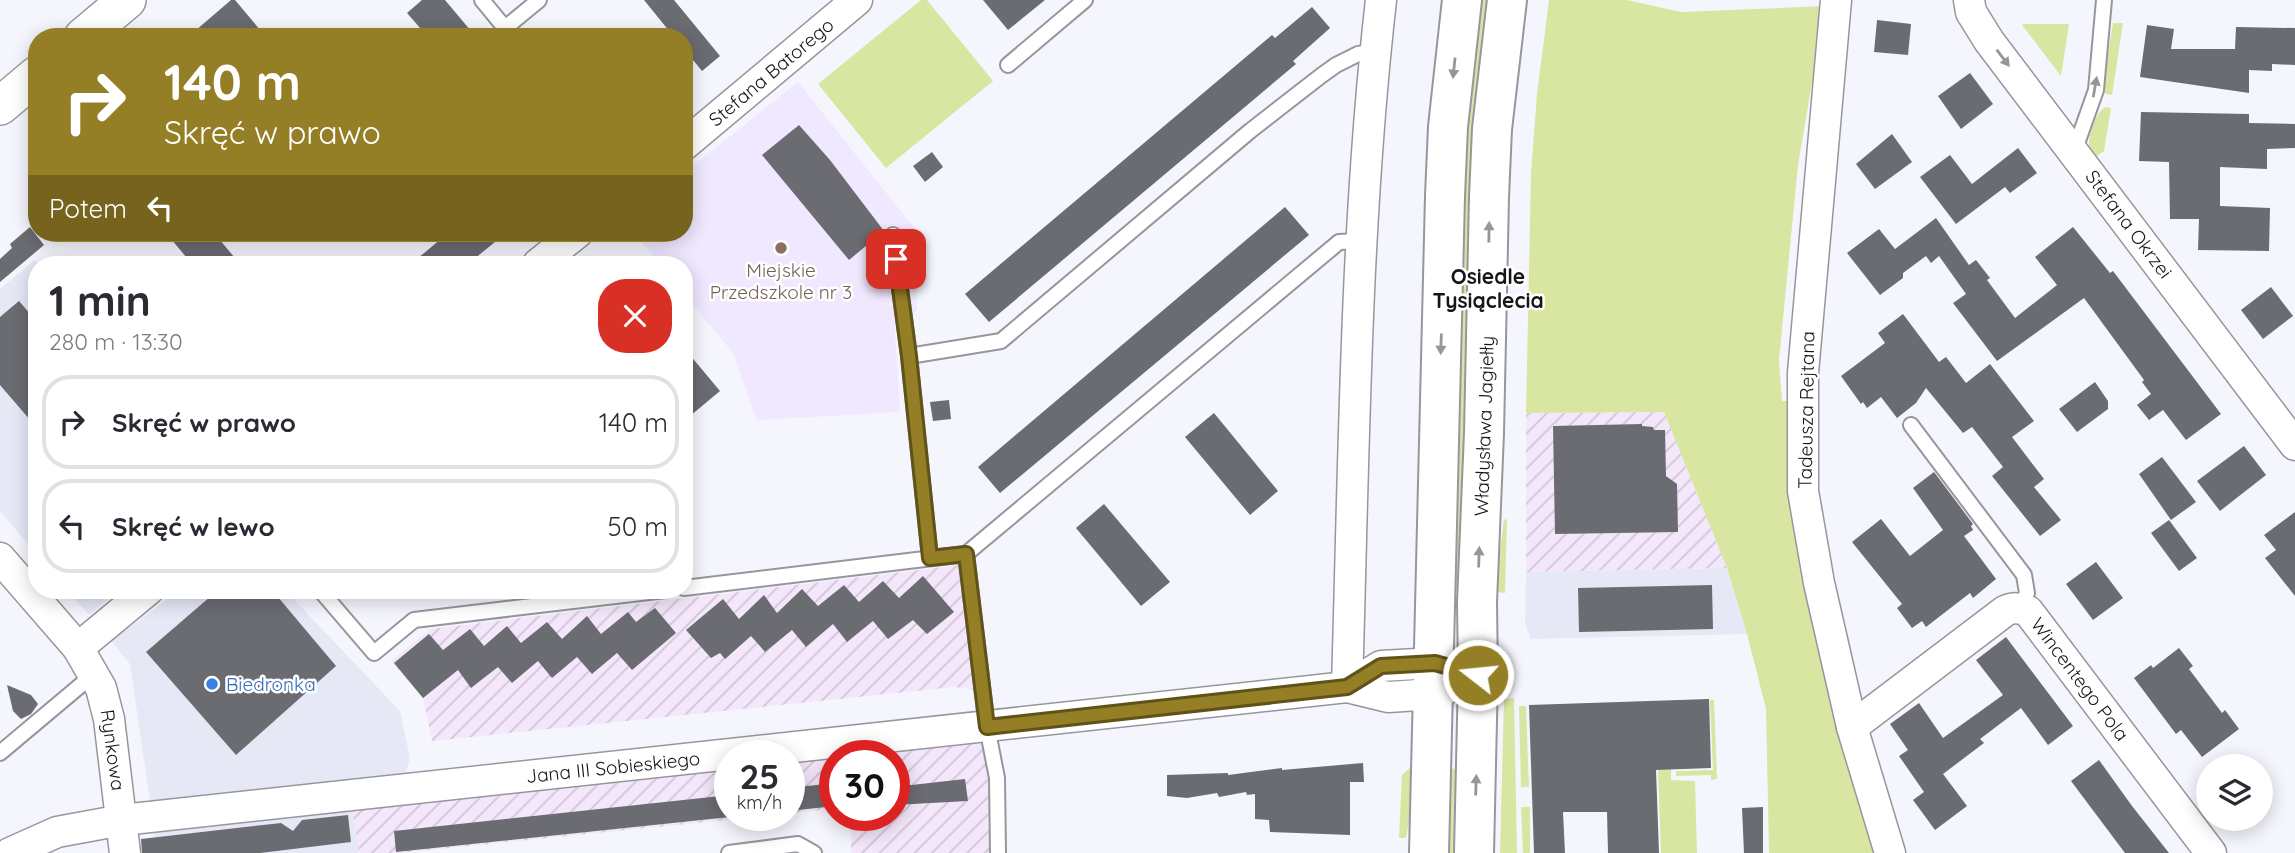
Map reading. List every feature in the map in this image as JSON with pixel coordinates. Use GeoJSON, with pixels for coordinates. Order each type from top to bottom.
{"type":"FeatureCollection","features":[{"type":"Feature","properties":{"kind":"main road"},"geometry":{"type":"LineString","coordinates":[[1429,853],[1447,155],[1462,0]]}},
{"type":"Feature","properties":{"kind":"main road","name":"Władysława Jagiełły"},"geometry":{"type":"LineString","coordinates":[[1474,853],[1489,197],[1492,128],[1507,0]]}},
{"type":"Feature","properties":{"kind":"street"},"geometry":{"type":"LineString","coordinates":[[94,28],[127,0]]}},
{"type":"Feature","properties":{"kind":"street","name":"Stefana Batorego"},"geometry":{"type":"LineString","coordinates":[[693,137],[857,0]]}},
{"type":"Feature","properties":{"kind":"street"},"geometry":{"type":"LineString","coordinates":[[1347,687],[1361,241],[1381,0]]}},
{"type":"Feature","properties":{"kind":"street","name":"Tadeusza Rejtana"},"geometry":{"type":"LineString","coordinates":[[1836,0],[1802,373],[1803,491],[1819,583],[1852,727],[1890,853]]}},
{"type":"Feature","properties":{"kind":"street","name":"Stefana Okrzei"},"geometry":{"type":"LineString","coordinates":[[1969,0],[1971,12],[1989,41],[2295,445]]}},
{"type":"Feature","properties":{"kind":"street"},"geometry":{"type":"LineString","coordinates":[[0,106],[28,83]]}},
{"type":"Feature","properties":{"kind":"street"},"geometry":{"type":"LineString","coordinates":[[548,256],[566,242]]}},
{"type":"Feature","properties":{"kind":"street","name":"Rynkowa"},"geometry":{"type":"LineString","coordinates":[[0,558],[28,590]]}},
{"type":"Feature","properties":{"kind":"street","name":"Rynkowa"},"geometry":{"type":"LineString","coordinates":[[36,599],[78,648],[94,674],[106,702],[125,853]]}},
{"type":"Feature","properties":{"kind":"street"},"geometry":{"type":"LineString","coordinates":[[78,648],[137,599]]}},
{"type":"Feature","properties":{"kind":"street","name":"Wincentego Pola"},"geometry":{"type":"LineString","coordinates":[[1852,727],[2005,611],[2012,607],[2020,608],[2028,611],[2211,853]]}},
{"type":"Feature","properties":{"kind":"street","name":"Jana III Sobieskiego"},"geometry":{"type":"LineString","coordinates":[[10,853],[57,832],[122,820],[1347,687],[1381,666],[1435,678],[1478,675]]}},
{"type":"Feature","properties":{"kind":"lane"},"geometry":{"type":"LineString","coordinates":[[482,0],[505,28],[539,0]]}},
{"type":"Feature","properties":{"kind":"lane"},"geometry":{"type":"LineString","coordinates":[[1008,65],[1085,0]]}},
{"type":"Feature","properties":{"kind":"lane"},"geometry":{"type":"LineString","coordinates":[[2074,152],[2096,90],[2104,0]]}},
{"type":"Feature","properties":{"kind":"lane"},"geometry":{"type":"LineString","coordinates":[[909,356],[1001,341],[1250,131],[1322,75],[1358,54],[1376,51]]}},
{"type":"Feature","properties":{"kind":"lane"},"geometry":{"type":"LineString","coordinates":[[893,235],[909,356],[930,558]]}},
{"type":"Feature","properties":{"kind":"lane"},"geometry":{"type":"LineString","coordinates":[[693,587],[966,554],[1339,242],[1361,241]]}},
{"type":"Feature","properties":{"kind":"lane"},"geometry":{"type":"LineString","coordinates":[[1911,425],[2024,575],[2027,593],[2020,608]]}},
{"type":"Feature","properties":{"kind":"lane"},"geometry":{"type":"LineString","coordinates":[[966,554],[987,727],[997,778],[998,853]]}},
{"type":"Feature","properties":{"kind":"lane"},"geometry":{"type":"LineString","coordinates":[[328,599],[374,653],[414,620],[590,599]]}},
{"type":"Feature","properties":{"kind":"lane"},"geometry":{"type":"LineString","coordinates":[[0,753],[94,674]]}},
{"type":"Feature","properties":{"kind":"lane"},"geometry":{"type":"LineString","coordinates":[[729,853],[798,844],[814,853]]}},
{"type":"Feature","properties":{"kind":"shaded area","name":"Miejskie Przedszkole nr 3"},"geometry":{"type":"Polygon","coordinates":[[[798,82],[915,229],[917,312],[894,315],[900,412],[757,420],[733,353],[693,305],[693,256],[653,256],[641,242],[693,242],[693,166],[798,82]]]}},
{"type":"Feature","properties":{"kind":"shaded area"},"geometry":{"type":"Polygon","coordinates":[[[28,266],[28,544],[0,511],[0,289],[28,266]]]}},
{"type":"Feature","properties":{"kind":"shaded area"},"geometry":{"type":"Polygon","coordinates":[[[1664,412],[1727,568],[1526,572],[1526,413],[1664,412]]]}},
{"type":"Feature","properties":{"kind":"shaded area"},"geometry":{"type":"Polygon","coordinates":[[[960,565],[974,690],[955,687],[432,741],[423,698],[391,661],[430,629],[960,565]]]}},
{"type":"Feature","properties":{"kind":"shaded area"},"geometry":{"type":"Polygon","coordinates":[[[1727,568],[1747,634],[1531,639],[1525,624],[1526,572],[1727,568]]]}},
{"type":"Feature","properties":{"kind":"shaded area"},"geometry":{"type":"Polygon","coordinates":[[[75,599],[108,599],[89,615],[75,599]]]}},
{"type":"Feature","properties":{"kind":"shaded area"},"geometry":{"type":"Polygon","coordinates":[[[168,599],[294,599],[400,711],[410,758],[405,775],[150,801],[130,664],[111,641],[168,599]]]}},
{"type":"Feature","properties":{"kind":"shaded area"},"geometry":{"type":"Polygon","coordinates":[[[983,739],[989,786],[990,853],[851,853],[851,831],[910,831],[910,747],[983,739]]]}},
{"type":"Feature","properties":{"kind":"shaded area"},"geometry":{"type":"Polygon","coordinates":[[[819,757],[819,810],[805,812],[805,758],[819,757]]]}},
{"type":"Feature","properties":{"kind":"shaded area"},"geometry":{"type":"Polygon","coordinates":[[[714,768],[714,821],[399,853],[359,853],[352,808],[714,768]]]}},
{"type":"Feature","properties":{"kind":"shaded area"},"geometry":{"type":"Polygon","coordinates":[[[352,808],[359,853],[157,853],[153,830],[352,808]]]}},
{"type":"Feature","properties":{"kind":"green space"},"geometry":{"type":"Polygon","coordinates":[[[921,0],[927,0],[993,81],[886,168],[818,84],[921,0]]]}},
{"type":"Feature","properties":{"kind":"green space"},"geometry":{"type":"Polygon","coordinates":[[[1478,0],[1493,0],[1468,589],[1452,591],[1462,150],[1478,0]]]}},
{"type":"Feature","properties":{"kind":"green space"},"geometry":{"type":"Polygon","coordinates":[[[1549,0],[1627,0],[1681,12],[1825,6],[1798,165],[1779,360],[1782,401],[1790,401],[1882,853],[1769,853],[1766,709],[1727,568],[1664,412],[1526,413],[1531,173],[1537,94],[1549,0]]]}},
{"type":"Feature","properties":{"kind":"green space"},"geometry":{"type":"Polygon","coordinates":[[[2113,23],[2123,23],[2112,95],[2106,94],[2102,89],[2113,23]]]}},
{"type":"Feature","properties":{"kind":"green space"},"geometry":{"type":"Polygon","coordinates":[[[2069,24],[2061,76],[2022,25],[2069,24]]]}},
{"type":"Feature","properties":{"kind":"green space"},"geometry":{"type":"Polygon","coordinates":[[[2105,107],[2111,108],[2104,151],[2094,158],[2089,148],[2090,137],[2096,119],[2105,107]]]}},
{"type":"Feature","properties":{"kind":"green space"},"geometry":{"type":"Polygon","coordinates":[[[1504,519],[1507,520],[1505,593],[1495,592],[1504,519]]]}},
{"type":"Feature","properties":{"kind":"green space"},"geometry":{"type":"Polygon","coordinates":[[[1514,698],[1517,853],[1500,853],[1504,699],[1514,698]]]}},
{"type":"Feature","properties":{"kind":"green space"},"geometry":{"type":"Polygon","coordinates":[[[1710,700],[1714,700],[1717,779],[1711,780],[1711,775],[1676,776],[1676,771],[1713,770],[1710,700]]]}},
{"type":"Feature","properties":{"kind":"green space"},"geometry":{"type":"Polygon","coordinates":[[[1519,706],[1526,706],[1529,787],[1521,787],[1519,706]]]}},
{"type":"Feature","properties":{"kind":"green space"},"geometry":{"type":"Polygon","coordinates":[[[1464,767],[1461,853],[1445,853],[1446,770],[1464,767]]]}},
{"type":"Feature","properties":{"kind":"green space"},"geometry":{"type":"Polygon","coordinates":[[[1410,768],[1415,770],[1417,776],[1406,838],[1399,838],[1402,775],[1410,768]]]}},
{"type":"Feature","properties":{"kind":"green space"},"geometry":{"type":"Polygon","coordinates":[[[1671,769],[1671,780],[1695,781],[1697,853],[1661,853],[1658,770],[1671,769]]]}},
{"type":"Feature","properties":{"kind":"green space"},"geometry":{"type":"Polygon","coordinates":[[[1521,807],[1530,807],[1530,853],[1523,853],[1521,807]]]}},
{"type":"Feature","properties":{"kind":"building"},"geometry":{"type":"Polygon","coordinates":[[[231,0],[235,0],[258,28],[198,28],[231,0]]]}},
{"type":"Feature","properties":{"kind":"building"},"geometry":{"type":"Polygon","coordinates":[[[422,0],[445,0],[468,28],[420,28],[407,13],[422,0]]]}},
{"type":"Feature","properties":{"kind":"building"},"geometry":{"type":"Polygon","coordinates":[[[644,0],[674,0],[720,56],[702,71],[693,60],[693,28],[667,28],[644,0]]]}},
{"type":"Feature","properties":{"kind":"building"},"geometry":{"type":"Polygon","coordinates":[[[983,0],[1045,0],[1008,30],[983,0]]]}},
{"type":"Feature","properties":{"kind":"building"},"geometry":{"type":"Polygon","coordinates":[[[1312,7],[1330,28],[1293,61],[1296,64],[989,322],[965,294],[1272,35],[1275,38],[1312,7]]]}},
{"type":"Feature","properties":{"kind":"building"},"geometry":{"type":"Polygon","coordinates":[[[1877,20],[1911,24],[1908,55],[1874,52],[1877,20]]]}},
{"type":"Feature","properties":{"kind":"building"},"geometry":{"type":"Polygon","coordinates":[[[2147,25],[2174,29],[2171,49],[2235,49],[2236,27],[2295,28],[2295,65],[2272,64],[2272,71],[2249,70],[2249,93],[2140,77],[2147,25]]]}},
{"type":"Feature","properties":{"kind":"building"},"geometry":{"type":"Polygon","coordinates":[[[1970,73],[1993,104],[1961,129],[1938,96],[1970,73]]]}},
{"type":"Feature","properties":{"kind":"building"},"geometry":{"type":"Polygon","coordinates":[[[2141,112],[2249,114],[2249,123],[2295,124],[2295,148],[2267,149],[2267,169],[2220,167],[2220,206],[2270,208],[2269,251],[2198,250],[2199,219],[2170,219],[2169,162],[2139,161],[2141,112]]]}},
{"type":"Feature","properties":{"kind":"building"},"geometry":{"type":"Polygon","coordinates":[[[799,125],[830,160],[884,231],[849,260],[762,155],[799,125]]]}},
{"type":"Feature","properties":{"kind":"building"},"geometry":{"type":"Polygon","coordinates":[[[1892,134],[1912,162],[1875,189],[1856,164],[1892,134]]]}},
{"type":"Feature","properties":{"kind":"building"},"geometry":{"type":"Polygon","coordinates":[[[2018,148],[2037,173],[2010,193],[2005,187],[1956,224],[1920,177],[1950,155],[1972,184],[2018,148]]]}},
{"type":"Feature","properties":{"kind":"building"},"geometry":{"type":"Polygon","coordinates":[[[932,152],[943,167],[925,182],[913,166],[932,152]]]}},
{"type":"Feature","properties":{"kind":"building"},"geometry":{"type":"Polygon","coordinates":[[[1285,207],[1309,235],[1000,493],[978,467],[1285,207]]]}},
{"type":"Feature","properties":{"kind":"building"},"geometry":{"type":"Polygon","coordinates":[[[1936,218],[1969,265],[1976,260],[2015,318],[2057,285],[2035,257],[2073,227],[2110,273],[2113,271],[2221,414],[2186,440],[2163,410],[2149,420],[2137,405],[2151,394],[2142,382],[2144,380],[2084,298],[1997,361],[1953,303],[1966,294],[1939,256],[1931,263],[1926,256],[1880,295],[1847,253],[1879,229],[1895,249],[1936,218]]]}},
{"type":"Feature","properties":{"kind":"building"},"geometry":{"type":"Polygon","coordinates":[[[28,229],[28,242],[42,242],[44,245],[0,282],[0,259],[12,248],[10,244],[28,229]]]}},
{"type":"Feature","properties":{"kind":"building"},"geometry":{"type":"Polygon","coordinates":[[[174,242],[222,242],[233,256],[185,256],[174,242]]]}},
{"type":"Feature","properties":{"kind":"building"},"geometry":{"type":"Polygon","coordinates":[[[437,242],[495,242],[478,256],[421,256],[437,242]]]}},
{"type":"Feature","properties":{"kind":"building"},"geometry":{"type":"Polygon","coordinates":[[[2271,287],[2293,316],[2263,339],[2241,310],[2271,287]]]}},
{"type":"Feature","properties":{"kind":"building"},"geometry":{"type":"Polygon","coordinates":[[[19,301],[28,312],[28,418],[0,385],[0,317],[19,301]]]}},
{"type":"Feature","properties":{"kind":"building"},"geometry":{"type":"Polygon","coordinates":[[[1903,314],[1939,362],[1946,357],[1966,383],[1990,364],[2034,421],[2012,437],[2044,479],[2034,487],[2061,520],[2040,536],[1992,476],[2003,467],[1972,427],[1963,433],[1926,388],[1916,403],[1897,418],[1881,397],[1867,408],[1863,402],[1861,404],[1841,376],[1885,343],[1878,333],[1903,314]]]}},
{"type":"Feature","properties":{"kind":"building"},"geometry":{"type":"Polygon","coordinates":[[[693,359],[720,391],[693,414],[693,359]]]}},
{"type":"Feature","properties":{"kind":"building"},"geometry":{"type":"Polygon","coordinates":[[[2095,382],[2108,401],[2108,409],[2077,432],[2059,409],[2095,382]]]}},
{"type":"Feature","properties":{"kind":"building"},"geometry":{"type":"Polygon","coordinates":[[[949,400],[951,419],[933,421],[930,402],[949,400]]]}},
{"type":"Feature","properties":{"kind":"building"},"geometry":{"type":"Polygon","coordinates":[[[1214,413],[1278,491],[1250,515],[1185,437],[1214,413]]]}},
{"type":"Feature","properties":{"kind":"building"},"geometry":{"type":"Polygon","coordinates":[[[1642,424],[1653,427],[1654,430],[1665,430],[1666,476],[1677,484],[1678,532],[1555,534],[1553,426],[1642,424]]]}},
{"type":"Feature","properties":{"kind":"building"},"geometry":{"type":"Polygon","coordinates":[[[2244,446],[2266,475],[2220,511],[2197,481],[2244,446]]]}},
{"type":"Feature","properties":{"kind":"building"},"geometry":{"type":"Polygon","coordinates":[[[2162,457],[2196,502],[2171,520],[2139,474],[2162,457]]]}},
{"type":"Feature","properties":{"kind":"building"},"geometry":{"type":"Polygon","coordinates":[[[1934,472],[1973,524],[1973,530],[1964,536],[1996,579],[1973,598],[1970,593],[1926,627],[1922,621],[1912,628],[1897,608],[1902,604],[1852,542],[1881,519],[1910,556],[1943,530],[1913,488],[1934,472]]]}},
{"type":"Feature","properties":{"kind":"building"},"geometry":{"type":"Polygon","coordinates":[[[1104,504],[1170,582],[1141,606],[1076,528],[1104,504]]]}},
{"type":"Feature","properties":{"kind":"building"},"geometry":{"type":"Polygon","coordinates":[[[2295,512],[2295,596],[2265,558],[2276,550],[2264,535],[2295,512]]]}},
{"type":"Feature","properties":{"kind":"building"},"geometry":{"type":"Polygon","coordinates":[[[2169,520],[2197,558],[2179,571],[2151,533],[2169,520]]]}},
{"type":"Feature","properties":{"kind":"building"},"geometry":{"type":"Polygon","coordinates":[[[2096,562],[2123,598],[2093,620],[2066,584],[2096,562]]]}},
{"type":"Feature","properties":{"kind":"building"},"geometry":{"type":"Polygon","coordinates":[[[923,576],[954,612],[927,634],[913,620],[888,639],[873,621],[847,642],[833,624],[806,647],[792,630],[765,652],[751,636],[725,659],[720,653],[711,658],[686,630],[723,599],[739,619],[764,595],[777,613],[802,589],[818,606],[844,585],[859,602],[883,581],[899,598],[923,576]]]}},
{"type":"Feature","properties":{"kind":"building"},"geometry":{"type":"Polygon","coordinates":[[[1712,585],[1713,629],[1579,632],[1578,588],[1712,585]]]}},
{"type":"Feature","properties":{"kind":"building"},"geometry":{"type":"Polygon","coordinates":[[[208,599],[280,599],[336,666],[236,755],[146,652],[208,599]]]}},
{"type":"Feature","properties":{"kind":"building"},"geometry":{"type":"Polygon","coordinates":[[[655,608],[676,633],[632,670],[617,653],[592,674],[577,657],[552,678],[538,661],[512,683],[498,667],[471,688],[458,670],[423,698],[394,663],[429,634],[443,650],[470,629],[484,646],[507,626],[521,643],[547,622],[562,639],[587,616],[601,634],[628,612],[636,622],[655,608]]]}},
{"type":"Feature","properties":{"kind":"building"},"geometry":{"type":"Polygon","coordinates":[[[2006,637],[2073,726],[2048,745],[2021,708],[1980,739],[1984,743],[1943,774],[1967,806],[1935,830],[1913,800],[1924,792],[1899,756],[1908,750],[1890,724],[1919,703],[1943,738],[2003,695],[1976,660],[2006,637]]]}},
{"type":"Feature","properties":{"kind":"building"},"geometry":{"type":"Polygon","coordinates":[[[2179,648],[2193,666],[2189,669],[2222,713],[2225,710],[2239,729],[2206,754],[2200,754],[2181,730],[2176,734],[2134,678],[2151,665],[2153,668],[2179,648]]]}},
{"type":"Feature","properties":{"kind":"building"},"geometry":{"type":"Polygon","coordinates":[[[7,685],[31,695],[38,704],[31,714],[21,719],[13,711],[7,685]]]}},
{"type":"Feature","properties":{"kind":"building"},"geometry":{"type":"Polygon","coordinates":[[[1709,699],[1711,768],[1656,770],[1659,853],[1608,853],[1607,812],[1563,812],[1565,853],[1534,853],[1529,705],[1709,699]]]}},
{"type":"Feature","properties":{"kind":"building"},"geometry":{"type":"Polygon","coordinates":[[[2099,760],[2169,853],[2125,853],[2071,781],[2099,760]]]}},
{"type":"Feature","properties":{"kind":"building"},"geometry":{"type":"Polygon","coordinates":[[[1363,763],[1364,782],[1350,782],[1350,835],[1270,832],[1269,820],[1255,819],[1255,794],[1247,795],[1246,792],[1219,797],[1217,793],[1187,798],[1167,796],[1167,775],[1228,775],[1282,768],[1363,763]]]}},
{"type":"Feature","properties":{"kind":"building"},"geometry":{"type":"Polygon","coordinates":[[[965,779],[968,801],[910,804],[910,785],[965,779]]]}},
{"type":"Feature","properties":{"kind":"building"},"geometry":{"type":"Polygon","coordinates":[[[819,785],[819,808],[805,809],[805,786],[819,785]]]}},
{"type":"Feature","properties":{"kind":"building"},"geometry":{"type":"Polygon","coordinates":[[[714,797],[714,819],[396,852],[394,831],[714,797]]]}},
{"type":"Feature","properties":{"kind":"building"},"geometry":{"type":"Polygon","coordinates":[[[1763,807],[1763,853],[1744,853],[1742,808],[1763,807]]]}},
{"type":"Feature","properties":{"kind":"building"},"geometry":{"type":"Polygon","coordinates":[[[348,815],[351,842],[260,853],[142,853],[141,839],[281,823],[293,831],[302,820],[348,815]]]}},
{"type":"Feature","properties":{"kind":"place","name":"Miejskie Przedszkole nr 3"},"geometry":{"type":"Point","coordinates":[781,248]}},
{"type":"Feature","properties":{"kind":"place","name":"Biedronka"},"geometry":{"type":"Point","coordinates":[212,684]}},
{"type":"Feature","properties":{"kind":"district","name":"Osiedle Tysiąclecia"},"geometry":{"type":"Point","coordinates":[1488,288]}},
{"type":"Feature","properties":{"kind":"route"},"geometry":{"type":"LineString","coordinates":[[896,259],[930,558],[966,554],[987,727],[1347,687],[1381,666],[1435,663],[1478,675]]}}]}
